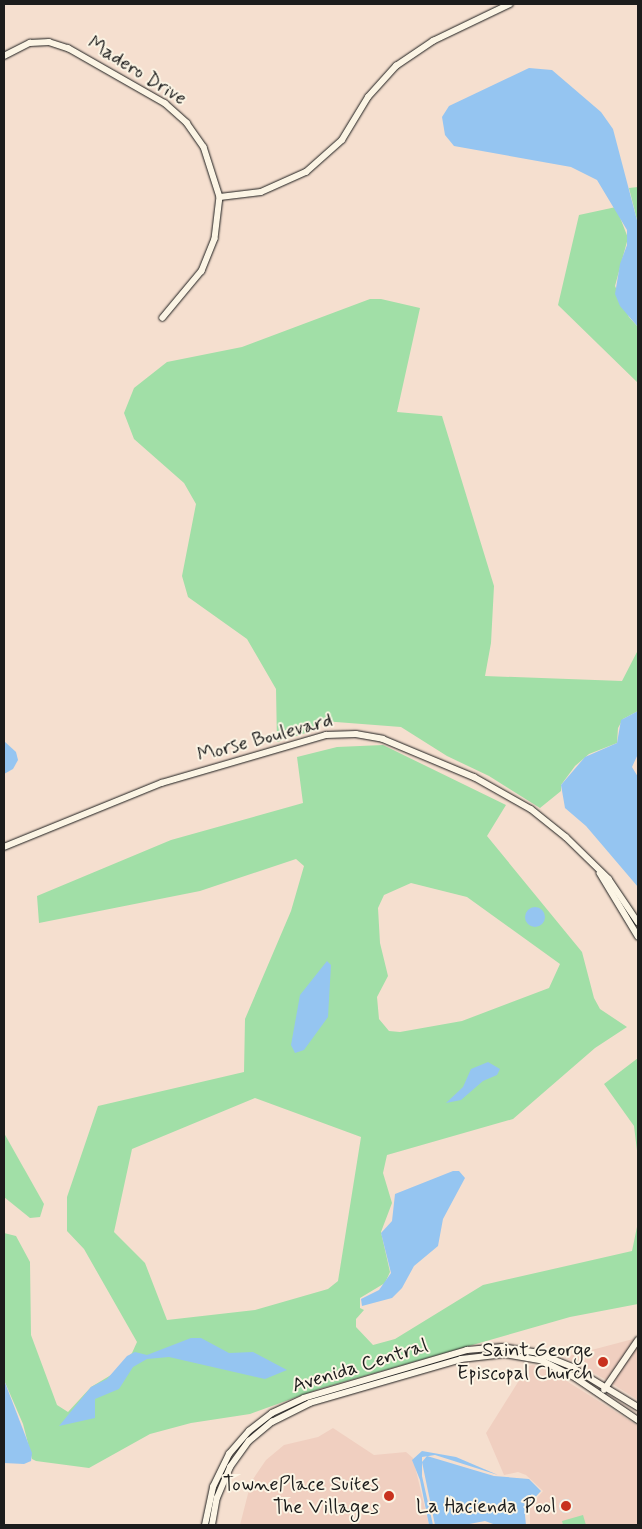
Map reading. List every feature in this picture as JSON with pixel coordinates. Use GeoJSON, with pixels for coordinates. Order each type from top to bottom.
{"type":"FeatureCollection","features":[{"type":"Feature","properties":{"kind":"street"},"geometry":{"type":"LineString","coordinates":[[220,197],[261,192],[306,172],[342,140],[368,97],[396,66],[433,41],[510,4]]}},
{"type":"Feature","properties":{"kind":"street","name":"Madero Drive"},"geometry":{"type":"LineString","coordinates":[[4,56],[30,43],[59,44],[165,103],[187,123],[204,147],[220,197],[218,228],[208,259],[197,279],[163,318]]}},
{"type":"Feature","properties":{"kind":"street","name":"Morse Boulevard"},"geometry":{"type":"LineString","coordinates":[[4,847],[162,783],[326,735],[351,734],[383,739],[493,786],[549,822],[614,886],[638,922]]}},
{"type":"Feature","properties":{"kind":"street","name":"Morse Boulevard"},"geometry":{"type":"LineString","coordinates":[[598,869],[638,935]]}},
{"type":"Feature","properties":{"kind":"street"},"geometry":{"type":"LineString","coordinates":[[602,1394],[638,1340]]}},
{"type":"Feature","properties":{"kind":"street","name":"Avenida Central"},"geometry":{"type":"LineString","coordinates":[[212,1525],[225,1476],[236,1457],[256,1434],[301,1406],[474,1349],[502,1347],[536,1352],[572,1366],[638,1407]]}},
{"type":"Feature","properties":{"kind":"street"},"geometry":{"type":"LineString","coordinates":[[535,1359],[536,1352]]}},
{"type":"Feature","properties":{"kind":"street","name":"Avenida Central"},"geometry":{"type":"LineString","coordinates":[[205,1525],[218,1475],[229,1454],[249,1432],[289,1404],[381,1379],[486,1354],[535,1359],[563,1370],[602,1394],[638,1420]]}},
{"type":"Feature","properties":{"kind":"shaded area"},"geometry":{"type":"Polygon","coordinates":[[[637,1338],[608,1381],[565,1357],[637,1338]]]}},
{"type":"Feature","properties":{"kind":"shaded area"},"geometry":{"type":"Polygon","coordinates":[[[638,1344],[638,1400],[611,1383],[638,1344]]]}},
{"type":"Feature","properties":{"kind":"shaded area"},"geometry":{"type":"Polygon","coordinates":[[[533,1365],[554,1373],[638,1426],[638,1525],[530,1525],[530,1506],[543,1491],[526,1475],[518,1472],[504,1475],[486,1433],[528,1366],[533,1365]]]}},
{"type":"Feature","properties":{"kind":"shaded area"},"geometry":{"type":"Polygon","coordinates":[[[333,1428],[374,1455],[406,1452],[413,1458],[429,1525],[240,1525],[251,1482],[266,1460],[284,1445],[318,1437],[333,1428]]]}},
{"type":"Feature","properties":{"kind":"green space"},"geometry":{"type":"Polygon","coordinates":[[[638,187],[638,224],[629,188],[638,187]]]}},
{"type":"Feature","properties":{"kind":"green space"},"geometry":{"type":"Polygon","coordinates":[[[616,207],[628,238],[615,286],[629,317],[638,327],[638,383],[558,305],[579,215],[616,207]]]}},
{"type":"Feature","properties":{"kind":"green space"},"geometry":{"type":"Polygon","coordinates":[[[370,299],[381,299],[420,308],[397,412],[442,416],[494,586],[491,643],[485,676],[622,681],[638,650],[638,711],[623,719],[618,728],[617,743],[589,754],[575,766],[561,785],[561,791],[540,808],[489,776],[447,756],[401,727],[323,721],[312,731],[277,742],[276,689],[247,639],[188,597],[182,576],[196,504],[184,483],[134,439],[124,413],[134,388],[167,362],[242,347],[370,299]]]}},
{"type":"Feature","properties":{"kind":"green space"},"geometry":{"type":"Polygon","coordinates":[[[383,745],[506,805],[487,836],[582,952],[594,998],[600,1009],[627,1027],[595,1048],[513,1119],[387,1155],[383,1173],[392,1203],[381,1232],[390,1272],[385,1283],[360,1298],[360,1308],[364,1310],[356,1319],[356,1327],[373,1345],[395,1339],[483,1285],[632,1251],[638,1222],[638,1304],[570,1317],[319,1389],[250,1414],[191,1423],[150,1434],[89,1468],[36,1461],[32,1459],[23,1424],[4,1380],[4,1233],[16,1236],[30,1262],[31,1335],[57,1405],[68,1412],[91,1387],[111,1375],[132,1353],[137,1342],[84,1249],[67,1231],[67,1197],[98,1106],[244,1072],[245,1019],[291,911],[304,866],[296,859],[200,891],[39,923],[37,896],[171,840],[303,803],[297,757],[337,747],[383,745]],[[411,883],[384,895],[378,908],[380,943],[388,976],[377,997],[379,1019],[389,1031],[400,1032],[462,1021],[549,988],[560,964],[467,897],[411,883]],[[255,1098],[132,1149],[114,1232],[145,1263],[167,1320],[255,1310],[328,1289],[338,1281],[361,1137],[255,1098]]]}},
{"type":"Feature","properties":{"kind":"green space"},"geometry":{"type":"Polygon","coordinates":[[[638,1058],[638,1159],[634,1126],[604,1084],[638,1058]]]}},
{"type":"Feature","properties":{"kind":"green space"},"geometry":{"type":"Polygon","coordinates":[[[4,1133],[44,1204],[40,1217],[30,1218],[4,1197],[4,1133]]]}},
{"type":"Feature","properties":{"kind":"green space"},"geometry":{"type":"Polygon","coordinates":[[[583,1515],[586,1525],[563,1525],[562,1521],[583,1515]]]}},
{"type":"Feature","properties":{"kind":"water"},"geometry":{"type":"Polygon","coordinates":[[[529,68],[552,70],[601,112],[613,129],[638,224],[638,327],[620,306],[615,294],[620,264],[627,245],[627,230],[597,180],[571,167],[454,146],[445,135],[442,117],[449,106],[529,68]]]}},
{"type":"Feature","properties":{"kind":"water"},"geometry":{"type":"Polygon","coordinates":[[[638,711],[638,754],[632,767],[638,777],[638,887],[586,826],[565,808],[561,785],[585,757],[617,743],[621,720],[638,711]]]}},
{"type":"Feature","properties":{"kind":"water"},"geometry":{"type":"Polygon","coordinates":[[[4,741],[16,752],[18,760],[13,769],[4,774],[4,741]]]}},
{"type":"Feature","properties":{"kind":"water"},"geometry":{"type":"Polygon","coordinates":[[[531,907],[539,907],[545,913],[545,921],[539,927],[531,927],[525,921],[525,913],[531,907]]]}},
{"type":"Feature","properties":{"kind":"water"},"geometry":{"type":"Polygon","coordinates":[[[327,961],[331,965],[328,1017],[304,1050],[295,1053],[291,1045],[300,995],[327,961]]]}},
{"type":"Feature","properties":{"kind":"water"},"geometry":{"type":"Polygon","coordinates":[[[488,1062],[500,1069],[497,1075],[483,1081],[461,1100],[446,1103],[463,1087],[471,1069],[488,1062]]]}},
{"type":"Feature","properties":{"kind":"water"},"geometry":{"type":"Polygon","coordinates":[[[453,1171],[459,1171],[465,1178],[443,1219],[438,1246],[414,1266],[402,1288],[392,1298],[362,1306],[361,1299],[379,1290],[391,1273],[381,1233],[392,1221],[395,1194],[453,1171]]]}},
{"type":"Feature","properties":{"kind":"water"},"geometry":{"type":"Polygon","coordinates":[[[191,1338],[201,1338],[229,1353],[253,1352],[287,1370],[265,1379],[169,1357],[147,1359],[133,1367],[119,1389],[95,1399],[95,1418],[59,1426],[91,1387],[107,1379],[127,1356],[135,1352],[147,1355],[191,1338]]]}},
{"type":"Feature","properties":{"kind":"water"},"geometry":{"type":"Polygon","coordinates":[[[4,1380],[32,1453],[31,1461],[24,1464],[4,1463],[4,1380]]]}},
{"type":"Feature","properties":{"kind":"water"},"geometry":{"type":"Polygon","coordinates":[[[422,1451],[456,1457],[498,1475],[435,1455],[422,1457],[422,1476],[433,1525],[429,1525],[420,1480],[412,1460],[422,1451]]]}},
{"type":"Feature","properties":{"kind":"water"},"geometry":{"type":"Polygon","coordinates":[[[427,1456],[494,1476],[529,1479],[541,1491],[528,1505],[525,1515],[526,1525],[496,1525],[485,1521],[464,1525],[435,1525],[422,1462],[427,1456]]]}},
{"type":"Feature","properties":{"kind":"water","name":"La Hacienda Pool"},"geometry":{"type":"Polygon","coordinates":[[[563,1499],[569,1499],[573,1506],[569,1513],[563,1513],[559,1509],[559,1503],[563,1499]]]}},
{"type":"Feature","properties":{"kind":"place","name":"Saint George Episcopal Church"},"geometry":{"type":"Point","coordinates":[603,1362]}},
{"type":"Feature","properties":{"kind":"place","name":"TownePlace Suites The Villages"},"geometry":{"type":"Point","coordinates":[389,1496]}},
{"type":"Feature","properties":{"kind":"place","name":"La Hacienda Pool"},"geometry":{"type":"Point","coordinates":[566,1506]}}]}
